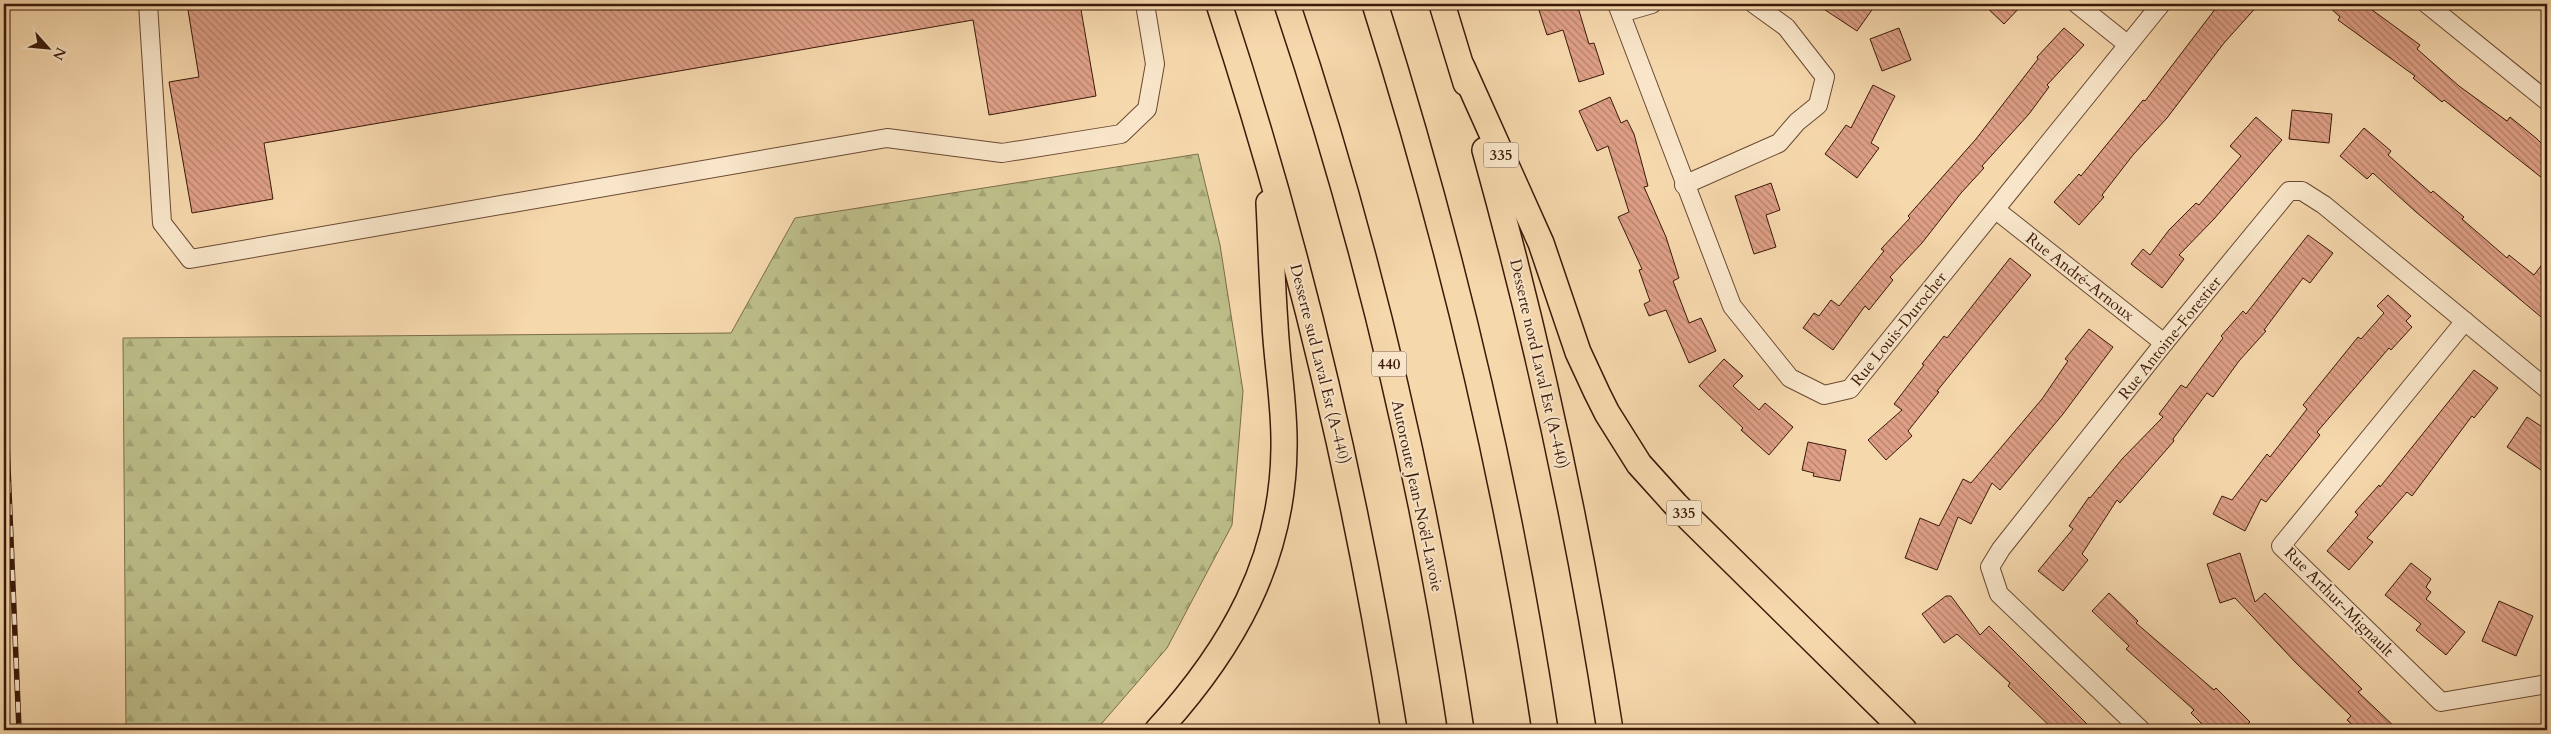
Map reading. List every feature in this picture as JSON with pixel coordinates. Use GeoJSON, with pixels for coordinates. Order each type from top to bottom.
{"type":"FeatureCollection","features":[{"type":"Feature","properties":{"kind":"highway","name":"Desserte sud Laval Est (A-440)"},"geometry":{"type":"LineString","coordinates":[[1220,4],[1303,288],[1334,415],[1367,572],[1394,730]]}},
{"type":"Feature","properties":{"kind":"highway","name":"Autoroute Jean-Noël-Lavoie"},"geometry":{"type":"LineString","coordinates":[[1287,4],[1340,178],[1384,344],[1423,518],[1461,730]]}},
{"type":"Feature","properties":{"kind":"highway"},"geometry":{"type":"LineString","coordinates":[[1375,4],[1420,150],[1465,324],[1506,507],[1545,730]]}},
{"type":"Feature","properties":{"kind":"highway","name":"Desserte nord Laval Est (A-440)"},"geometry":{"type":"LineString","coordinates":[[1442,4],[1462,67],[1512,247],[1549,404],[1587,590],[1610,730]]}},
{"type":"Feature","properties":{"kind":"highway","name":"335"},"geometry":{"type":"LineString","coordinates":[[1462,67],[1540,243],[1578,352],[1618,432],[1640,464],[1676,505],[1904,730]]}},
{"type":"Feature","properties":{"kind":"highway"},"geometry":{"type":"LineString","coordinates":[[1158,730],[1194,688],[1234,631],[1259,577],[1277,514],[1283,469],[1284,431],[1275,326],[1267,160]]}},
{"type":"Feature","properties":{"kind":"street"},"geometry":{"type":"LineString","coordinates":[[148,4],[162,223],[190,259],[887,138],[1002,153],[1121,134],[1146,109],[1155,64],[1145,4]]}},
{"type":"Feature","properties":{"kind":"street","name":"Rue Louis-Durocher"},"geometry":{"type":"LineString","coordinates":[[1652,4],[1619,8],[1684,185],[1732,306],[1790,378],[1824,396],[1850,389],[1996,210],[2126,44],[2161,4]]}},
{"type":"Feature","properties":{"kind":"street"},"geometry":{"type":"LineString","coordinates":[[1684,185],[1780,143],[1797,122],[1818,105],[1825,77],[1786,27],[1754,4]]}},
{"type":"Feature","properties":{"kind":"street"},"geometry":{"type":"LineString","coordinates":[[2077,4],[2126,44]]}},
{"type":"Feature","properties":{"kind":"street"},"geometry":{"type":"LineString","coordinates":[[2427,4],[2547,102]]}},
{"type":"Feature","properties":{"kind":"street","name":"Rue Antoine-Forestier"},"geometry":{"type":"LineString","coordinates":[[2142,730],[1999,594],[1990,567],[2001,549],[2164,343],[2290,191],[2302,190],[2324,205],[2547,389]]}},
{"type":"Feature","properties":{"kind":"street","name":"Rue André-Arnoux"},"geometry":{"type":"LineString","coordinates":[[1996,210],[2164,343]]}},
{"type":"Feature","properties":{"kind":"street","name":"Rue Arthur-Mignault"},"geometry":{"type":"LineString","coordinates":[[2465,320],[2281,546],[2441,702],[2547,684]]}},
{"type":"Feature","properties":{"kind":"green space"},"geometry":{"type":"Polygon","coordinates":[[[1198,154],[1220,245],[1243,391],[1232,525],[1167,648],[1096,730],[126,730],[123,338],[731,333],[795,218],[1198,154]]]}},
{"type":"Feature","properties":{"kind":"building"},"geometry":{"type":"Polygon","coordinates":[[[187,4],[1080,4],[1096,96],[989,115],[973,20],[264,143],[273,199],[192,213],[169,82],[199,77],[187,4]]]}},
{"type":"Feature","properties":{"kind":"building"},"geometry":{"type":"Polygon","coordinates":[[[1537,4],[1577,4],[1589,44],[1594,43],[1604,74],[1579,82],[1563,30],[1547,35],[1537,4]]]}},
{"type":"Feature","properties":{"kind":"building"},"geometry":{"type":"Polygon","coordinates":[[[1816,4],[1876,4],[1857,31],[1816,4]]]}},
{"type":"Feature","properties":{"kind":"building"},"geometry":{"type":"Polygon","coordinates":[[[1983,4],[2023,4],[2004,24],[1983,4]]]}},
{"type":"Feature","properties":{"kind":"building"},"geometry":{"type":"Polygon","coordinates":[[[2219,4],[2259,4],[2224,43],[2167,118],[2133,155],[2102,195],[2104,197],[2079,225],[2054,202],[2079,174],[2081,176],[2143,100],[2145,101],[2219,4]]]}},
{"type":"Feature","properties":{"kind":"building"},"geometry":{"type":"Polygon","coordinates":[[[2326,4],[2364,4],[2420,45],[2417,49],[2459,86],[2507,121],[2510,117],[2547,149],[2547,182],[2444,100],[2442,102],[2413,78],[2415,76],[2338,20],[2340,17],[2326,4]]]}},
{"type":"Feature","properties":{"kind":"building"},"geometry":{"type":"Polygon","coordinates":[[[1899,28],[1911,60],[1882,71],[1870,39],[1899,28]]]}},
{"type":"Feature","properties":{"kind":"building"},"geometry":{"type":"Polygon","coordinates":[[[2064,28],[2084,45],[2047,85],[2049,87],[2029,114],[1982,166],[1984,168],[1961,193],[1922,243],[1890,277],[1893,280],[1869,310],[1865,306],[1833,350],[1803,328],[1814,313],[1819,316],[1831,300],[1839,306],[1884,251],[1881,249],[1910,218],[1908,216],[1976,139],[2038,59],[2037,57],[2064,28]]]}},
{"type":"Feature","properties":{"kind":"building"},"geometry":{"type":"Polygon","coordinates":[[[1873,85],[1895,96],[1871,143],[1879,148],[1857,178],[1825,154],[1846,125],[1851,128],[1873,85]]]}},
{"type":"Feature","properties":{"kind":"building"},"geometry":{"type":"Polygon","coordinates":[[[1610,97],[1621,123],[1627,120],[1634,134],[1648,186],[1644,187],[1666,237],[1679,278],[1673,281],[1689,323],[1701,318],[1716,351],[1689,363],[1666,310],[1649,316],[1644,304],[1650,301],[1639,270],[1642,269],[1618,217],[1629,212],[1608,146],[1597,151],[1579,111],[1610,97]]]}},
{"type":"Feature","properties":{"kind":"building"},"geometry":{"type":"Polygon","coordinates":[[[2292,110],[2332,114],[2329,143],[2289,139],[2292,110]]]}},
{"type":"Feature","properties":{"kind":"building"},"geometry":{"type":"Polygon","coordinates":[[[2256,117],[2282,140],[2214,219],[2179,255],[2184,259],[2162,288],[2131,264],[2143,249],[2150,255],[2169,230],[2196,203],[2199,205],[2241,156],[2230,146],[2256,117]]]}},
{"type":"Feature","properties":{"kind":"building"},"geometry":{"type":"Polygon","coordinates":[[[2364,128],[2391,151],[2388,155],[2431,193],[2433,191],[2464,217],[2462,219],[2507,258],[2509,255],[2534,275],[2547,258],[2547,322],[2416,212],[2373,173],[2367,179],[2340,156],[2364,128]]]}},
{"type":"Feature","properties":{"kind":"building"},"geometry":{"type":"Polygon","coordinates":[[[1771,183],[1780,210],[1766,215],[1776,247],[1754,254],[1735,196],[1771,183]]]}},
{"type":"Feature","properties":{"kind":"building"},"geometry":{"type":"Polygon","coordinates":[[[2308,235],[2333,253],[2310,283],[2303,278],[2264,330],[2266,331],[2239,361],[2213,397],[2207,393],[2173,439],[2174,441],[2120,503],[2117,500],[2082,554],[2088,560],[2063,591],[2038,571],[2073,529],[2069,526],[2089,497],[2122,459],[2163,417],[2159,414],[2181,385],[2186,388],[2223,338],[2221,336],[2243,311],[2246,314],[2308,235]]]}},
{"type":"Feature","properties":{"kind":"building"},"geometry":{"type":"Polygon","coordinates":[[[2010,258],[2031,275],[1937,391],[1939,392],[1908,431],[1912,436],[1886,460],[1868,440],[1902,410],[1894,404],[1924,365],[1922,364],[1944,336],[1947,338],[2010,258]]]}},
{"type":"Feature","properties":{"kind":"building"},"geometry":{"type":"Polygon","coordinates":[[[2388,295],[2411,316],[2406,321],[2412,327],[2391,350],[2389,348],[2317,432],[2320,435],[2266,502],[2261,499],[2245,531],[2213,514],[2222,496],[2232,500],[2267,454],[2270,457],[2307,409],[2303,405],[2358,337],[2361,339],[2384,313],[2377,306],[2388,295]]]}},
{"type":"Feature","properties":{"kind":"building"},"geometry":{"type":"Polygon","coordinates":[[[2089,329],[2113,347],[2063,414],[2000,490],[1992,483],[1971,524],[1958,517],[1937,570],[1905,558],[1920,518],[1939,526],[1963,479],[1971,483],[2042,399],[2068,361],[2065,359],[2089,329]]]}},
{"type":"Feature","properties":{"kind":"building"},"geometry":{"type":"Polygon","coordinates":[[[1724,359],[1743,376],[1733,386],[1759,410],[1765,403],[1793,427],[1769,455],[1741,430],[1743,428],[1699,386],[1724,359]]]}},
{"type":"Feature","properties":{"kind":"building"},"geometry":{"type":"Polygon","coordinates":[[[2474,370],[2498,388],[2474,418],[2472,416],[2412,496],[2407,492],[2367,538],[2373,542],[2349,570],[2327,551],[2358,515],[2355,512],[2379,485],[2380,487],[2474,370]]]}},
{"type":"Feature","properties":{"kind":"building"},"geometry":{"type":"Polygon","coordinates":[[[2527,417],[2547,430],[2547,474],[2507,447],[2527,417]]]}},
{"type":"Feature","properties":{"kind":"building"},"geometry":{"type":"Polygon","coordinates":[[[1808,442],[1846,450],[1840,481],[1813,476],[1814,473],[1802,470],[1808,442]]]}},
{"type":"Feature","properties":{"kind":"building"},"geometry":{"type":"Polygon","coordinates":[[[2240,553],[2255,602],[2265,593],[2362,689],[2358,692],[2398,730],[2358,730],[2347,720],[2351,716],[2296,663],[2235,598],[2220,603],[2207,564],[2240,553]]]}},
{"type":"Feature","properties":{"kind":"building"},"geometry":{"type":"Polygon","coordinates":[[[2411,563],[2431,579],[2426,587],[2431,592],[2426,599],[2465,632],[2446,655],[2416,630],[2421,624],[2385,595],[2411,563]]]}},
{"type":"Feature","properties":{"kind":"building"},"geometry":{"type":"Polygon","coordinates":[[[2109,593],[2138,621],[2136,623],[2214,690],[2216,688],[2250,722],[2241,730],[2218,730],[2212,724],[2207,729],[2191,713],[2194,710],[2126,649],[2129,646],[2092,611],[2109,593]]]}},
{"type":"Feature","properties":{"kind":"building"},"geometry":{"type":"Polygon","coordinates":[[[1946,596],[1951,596],[1980,635],[1989,626],[2093,730],[2054,730],[2008,686],[2010,683],[1957,634],[1944,643],[1922,614],[1946,596]]]}},
{"type":"Feature","properties":{"kind":"building"},"geometry":{"type":"Polygon","coordinates":[[[2499,601],[2533,616],[2516,656],[2482,641],[2499,601]]]}},
{"type":"Feature","properties":{"kind":"railway"},"geometry":{"type":"LineString","coordinates":[[4,372],[19,730]]}}]}
